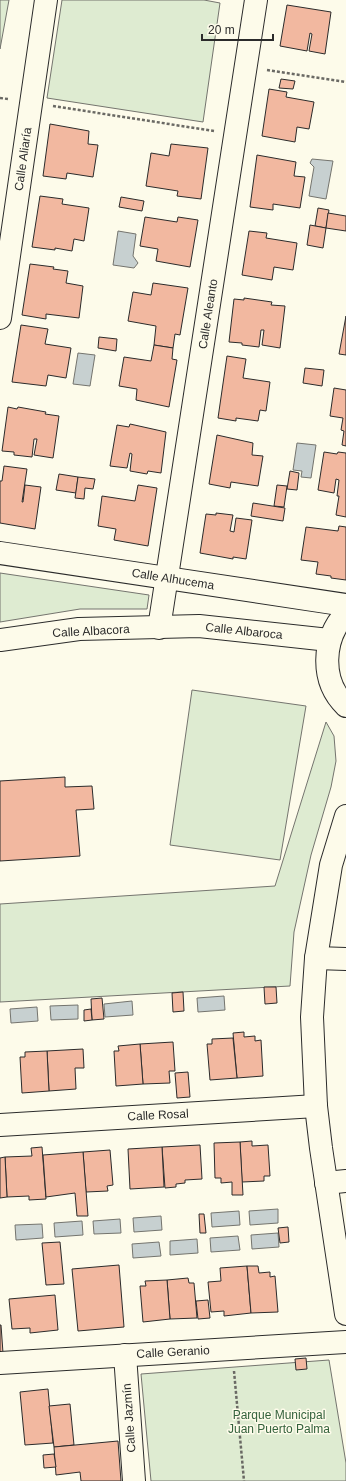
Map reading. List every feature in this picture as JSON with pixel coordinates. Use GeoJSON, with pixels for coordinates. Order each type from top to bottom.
{"type":"FeatureCollection","features":[{"type":"Feature","properties":{"kind":"street","name":"Calle Aliaría"},"geometry":{"type":"LineString","coordinates":[[0,318],[46,0]]}},
{"type":"Feature","properties":{"kind":"street","name":"Calle Aleanto"},"geometry":{"type":"LineString","coordinates":[[158,628],[167,579],[256,0]]}},
{"type":"Feature","properties":{"kind":"street","name":"Calle Alhucema"},"geometry":{"type":"LineString","coordinates":[[0,553],[346,605]]}},
{"type":"Feature","properties":{"kind":"street"},"geometry":{"type":"LineString","coordinates":[[346,613],[338,621],[329,640],[326,660],[330,681],[339,699],[346,706]]}},
{"type":"Feature","properties":{"kind":"street","name":"Calle Albaroca"},"geometry":{"type":"LineString","coordinates":[[158,628],[199,626],[329,640]]}},
{"type":"Feature","properties":{"kind":"street","name":"Calle Albacora"},"geometry":{"type":"LineString","coordinates":[[0,640],[79,629],[158,628]]}},
{"type":"Feature","properties":{"kind":"street"},"geometry":{"type":"LineString","coordinates":[[346,816],[331,865],[316,958],[312,1017],[316,1106],[336,1182],[346,1314]]}},
{"type":"Feature","properties":{"kind":"street"},"geometry":{"type":"LineString","coordinates":[[316,958],[346,959]]}},
{"type":"Feature","properties":{"kind":"street","name":"Calle Rosal"},"geometry":{"type":"LineString","coordinates":[[0,1125],[316,1106]]}},
{"type":"Feature","properties":{"kind":"street","name":"Calle Geranio"},"geometry":{"type":"LineString","coordinates":[[0,1363],[346,1342]]}},
{"type":"Feature","properties":{"kind":"street","name":"Calle Jazmín"},"geometry":{"type":"LineString","coordinates":[[125,1355],[134,1481]]}},
{"type":"Feature","properties":{"kind":"path"},"geometry":{"type":"LineString","coordinates":[[246,67],[346,82]]}},
{"type":"Feature","properties":{"kind":"path"},"geometry":{"type":"LineString","coordinates":[[0,98],[236,135]]}},
{"type":"Feature","properties":{"kind":"path"},"geometry":{"type":"LineString","coordinates":[[234,1367],[244,1481]]}},
{"type":"Feature","properties":{"kind":"green space"},"geometry":{"type":"Polygon","coordinates":[[[0,0],[9,0],[0,49],[0,0]]]}},
{"type":"Feature","properties":{"kind":"green space"},"geometry":{"type":"Polygon","coordinates":[[[62,0],[204,0],[220,3],[203,122],[47,98],[62,0]]]}},
{"type":"Feature","properties":{"kind":"green space"},"geometry":{"type":"Polygon","coordinates":[[[0,573],[149,595],[147,609],[80,609],[0,622],[0,573]]]}},
{"type":"Feature","properties":{"kind":"green space"},"geometry":{"type":"Polygon","coordinates":[[[192,690],[306,706],[280,860],[170,845],[192,690]]]}},
{"type":"Feature","properties":{"kind":"green space"},"geometry":{"type":"Polygon","coordinates":[[[326,722],[334,736],[336,761],[331,787],[311,855],[294,932],[290,986],[0,1002],[0,904],[275,886],[326,722]]]}},
{"type":"Feature","properties":{"kind":"green space","name":"Parque Municipal Juan Puerto Palma"},"geometry":{"type":"Polygon","coordinates":[[[329,1360],[346,1463],[346,1481],[151,1481],[141,1374],[329,1360]]]}},
{"type":"Feature","properties":{"kind":"shaded area"},"geometry":{"type":"Polygon","coordinates":[[[312,159],[333,161],[326,199],[309,196],[314,167],[310,163],[312,159]]]}},
{"type":"Feature","properties":{"kind":"shaded area"},"geometry":{"type":"Polygon","coordinates":[[[118,231],[136,234],[133,256],[138,263],[134,268],[113,265],[118,231]]]}},
{"type":"Feature","properties":{"kind":"shaded area"},"geometry":{"type":"Polygon","coordinates":[[[78,353],[95,355],[90,386],[73,384],[78,353]]]}},
{"type":"Feature","properties":{"kind":"shaded area"},"geometry":{"type":"Polygon","coordinates":[[[297,443],[316,445],[311,478],[301,477],[302,471],[293,470],[297,443]]]}},
{"type":"Feature","properties":{"kind":"shaded area"},"geometry":{"type":"Polygon","coordinates":[[[224,996],[225,1010],[198,1012],[197,998],[224,996]]]}},
{"type":"Feature","properties":{"kind":"shaded area"},"geometry":{"type":"Polygon","coordinates":[[[132,1001],[133,1015],[105,1017],[104,1004],[132,1001]]]}},
{"type":"Feature","properties":{"kind":"shaded area"},"geometry":{"type":"Polygon","coordinates":[[[78,1005],[78,1019],[51,1020],[50,1006],[78,1005]]]}},
{"type":"Feature","properties":{"kind":"shaded area"},"geometry":{"type":"Polygon","coordinates":[[[37,1007],[38,1021],[11,1023],[10,1009],[37,1007]]]}},
{"type":"Feature","properties":{"kind":"shaded area"},"geometry":{"type":"Polygon","coordinates":[[[278,1209],[278,1223],[250,1225],[249,1211],[278,1209]]]}},
{"type":"Feature","properties":{"kind":"shaded area"},"geometry":{"type":"Polygon","coordinates":[[[239,1211],[240,1225],[212,1227],[211,1213],[239,1211]]]}},
{"type":"Feature","properties":{"kind":"shaded area"},"geometry":{"type":"Polygon","coordinates":[[[161,1216],[162,1230],[134,1232],[133,1218],[161,1216]]]}},
{"type":"Feature","properties":{"kind":"shaded area"},"geometry":{"type":"Polygon","coordinates":[[[120,1219],[121,1233],[94,1234],[93,1221],[120,1219]]]}},
{"type":"Feature","properties":{"kind":"shaded area"},"geometry":{"type":"Polygon","coordinates":[[[82,1221],[83,1235],[55,1237],[54,1223],[82,1221]]]}},
{"type":"Feature","properties":{"kind":"shaded area"},"geometry":{"type":"Polygon","coordinates":[[[42,1224],[43,1238],[16,1240],[15,1225],[42,1224]]]}},
{"type":"Feature","properties":{"kind":"shaded area"},"geometry":{"type":"Polygon","coordinates":[[[278,1233],[279,1247],[252,1249],[251,1235],[278,1233]]]}},
{"type":"Feature","properties":{"kind":"shaded area"},"geometry":{"type":"Polygon","coordinates":[[[238,1236],[240,1250],[211,1252],[210,1238],[238,1236]]]}},
{"type":"Feature","properties":{"kind":"shaded area"},"geometry":{"type":"Polygon","coordinates":[[[197,1239],[198,1253],[170,1255],[170,1241],[197,1239]]]}},
{"type":"Feature","properties":{"kind":"shaded area"},"geometry":{"type":"Polygon","coordinates":[[[159,1242],[161,1256],[133,1258],[132,1244],[159,1242]]]}},
{"type":"Feature","properties":{"kind":"building"},"geometry":{"type":"Polygon","coordinates":[[[287,5],[331,12],[325,54],[309,51],[312,34],[310,33],[307,51],[280,46],[287,5]]]}},
{"type":"Feature","properties":{"kind":"building"},"geometry":{"type":"Polygon","coordinates":[[[281,79],[295,81],[293,89],[279,88],[281,79]]]}},
{"type":"Feature","properties":{"kind":"building"},"geometry":{"type":"Polygon","coordinates":[[[269,89],[287,92],[286,97],[314,102],[309,129],[297,127],[295,142],[262,136],[269,89]]]}},
{"type":"Feature","properties":{"kind":"building"},"geometry":{"type":"Polygon","coordinates":[[[50,124],[89,131],[88,144],[98,145],[93,177],[67,173],[66,179],[43,176],[50,124]]]}},
{"type":"Feature","properties":{"kind":"building"},"geometry":{"type":"Polygon","coordinates":[[[171,144],[208,148],[201,199],[177,196],[178,191],[146,186],[151,153],[169,156],[171,144]]]}},
{"type":"Feature","properties":{"kind":"building"},"geometry":{"type":"Polygon","coordinates":[[[257,155],[296,162],[294,176],[305,177],[300,208],[273,204],[273,210],[250,207],[257,155]]]}},
{"type":"Feature","properties":{"kind":"building"},"geometry":{"type":"Polygon","coordinates":[[[40,196],[63,199],[62,204],[89,208],[84,241],[74,239],[72,251],[55,248],[55,250],[32,247],[40,196]]]}},
{"type":"Feature","properties":{"kind":"building"},"geometry":{"type":"Polygon","coordinates":[[[121,197],[144,201],[142,211],[119,207],[121,197]]]}},
{"type":"Feature","properties":{"kind":"building"},"geometry":{"type":"Polygon","coordinates":[[[318,208],[329,210],[326,228],[315,226],[318,208]]]}},
{"type":"Feature","properties":{"kind":"building"},"geometry":{"type":"Polygon","coordinates":[[[328,213],[346,216],[346,231],[326,228],[328,213]]]}},
{"type":"Feature","properties":{"kind":"building"},"geometry":{"type":"Polygon","coordinates":[[[145,217],[177,222],[178,217],[198,220],[190,267],[156,261],[158,249],[140,246],[145,217]]]}},
{"type":"Feature","properties":{"kind":"building"},"geometry":{"type":"Polygon","coordinates":[[[310,225],[326,228],[323,248],[307,245],[310,225]]]}},
{"type":"Feature","properties":{"kind":"building"},"geometry":{"type":"Polygon","coordinates":[[[249,231],[267,233],[266,238],[297,243],[293,270],[274,267],[272,280],[242,275],[249,231]]]}},
{"type":"Feature","properties":{"kind":"building"},"geometry":{"type":"Polygon","coordinates":[[[30,264],[54,267],[53,269],[68,271],[66,283],[83,286],[79,318],[46,314],[46,319],[22,315],[30,264]]]}},
{"type":"Feature","properties":{"kind":"building"},"geometry":{"type":"Polygon","coordinates":[[[153,283],[188,288],[180,335],[175,334],[173,348],[154,345],[156,326],[128,321],[133,292],[151,295],[153,283]]]}},
{"type":"Feature","properties":{"kind":"building"},"geometry":{"type":"Polygon","coordinates":[[[244,298],[272,302],[271,305],[285,306],[280,348],[262,345],[264,330],[261,330],[259,347],[229,342],[234,299],[244,300],[244,298]]]}},
{"type":"Feature","properties":{"kind":"building"},"geometry":{"type":"Polygon","coordinates":[[[346,316],[346,355],[339,354],[346,316]]]}},
{"type":"Feature","properties":{"kind":"building"},"geometry":{"type":"Polygon","coordinates":[[[21,325],[48,329],[45,344],[71,348],[66,378],[48,375],[46,386],[12,382],[21,325]]]}},
{"type":"Feature","properties":{"kind":"building"},"geometry":{"type":"Polygon","coordinates":[[[99,337],[117,339],[116,351],[98,348],[99,337]]]}},
{"type":"Feature","properties":{"kind":"building"},"geometry":{"type":"Polygon","coordinates":[[[154,345],[173,348],[172,359],[177,360],[169,407],[136,400],[137,389],[119,386],[124,357],[151,361],[154,345]]]}},
{"type":"Feature","properties":{"kind":"building"},"geometry":{"type":"Polygon","coordinates":[[[227,356],[246,359],[243,378],[270,382],[266,411],[260,410],[258,421],[236,418],[236,421],[218,418],[227,356]]]}},
{"type":"Feature","properties":{"kind":"building"},"geometry":{"type":"Polygon","coordinates":[[[305,368],[324,370],[322,386],[303,383],[305,368]]]}},
{"type":"Feature","properties":{"kind":"building"},"geometry":{"type":"Polygon","coordinates":[[[334,388],[346,390],[346,446],[342,445],[344,431],[341,430],[343,418],[330,416],[334,388]]]}},
{"type":"Feature","properties":{"kind":"building"},"geometry":{"type":"Polygon","coordinates":[[[8,407],[17,409],[18,407],[59,416],[53,458],[34,455],[37,439],[34,439],[32,457],[14,455],[14,452],[2,451],[8,407]]]}},
{"type":"Feature","properties":{"kind":"building"},"geometry":{"type":"Polygon","coordinates":[[[130,424],[166,432],[161,473],[148,471],[147,474],[130,471],[132,454],[130,453],[127,468],[110,466],[117,425],[129,427],[130,424]]]}},
{"type":"Feature","properties":{"kind":"building"},"geometry":{"type":"Polygon","coordinates":[[[217,435],[253,443],[252,455],[263,456],[258,486],[231,482],[230,488],[209,484],[217,435]]]}},
{"type":"Feature","properties":{"kind":"building"},"geometry":{"type":"Polygon","coordinates":[[[324,452],[337,454],[338,452],[346,453],[346,517],[336,515],[339,496],[337,496],[339,480],[336,479],[334,493],[318,490],[324,452]]]}},
{"type":"Feature","properties":{"kind":"building"},"geometry":{"type":"Polygon","coordinates":[[[4,466],[27,469],[22,502],[25,485],[41,487],[35,529],[0,523],[0,481],[2,481],[4,466]]]}},
{"type":"Feature","properties":{"kind":"building"},"geometry":{"type":"Polygon","coordinates":[[[290,471],[299,473],[297,490],[287,489],[290,471]]]}},
{"type":"Feature","properties":{"kind":"building"},"geometry":{"type":"Polygon","coordinates":[[[59,474],[78,477],[76,493],[56,490],[59,474]]]}},
{"type":"Feature","properties":{"kind":"building"},"geometry":{"type":"Polygon","coordinates":[[[78,477],[95,479],[93,489],[85,488],[84,499],[75,498],[78,477]]]}},
{"type":"Feature","properties":{"kind":"building"},"geometry":{"type":"Polygon","coordinates":[[[138,485],[157,488],[148,546],[114,540],[116,529],[98,526],[102,496],[135,501],[138,485]]]}},
{"type":"Feature","properties":{"kind":"building"},"geometry":{"type":"Polygon","coordinates":[[[277,485],[287,486],[284,507],[274,506],[277,485]]]}},
{"type":"Feature","properties":{"kind":"building"},"geometry":{"type":"Polygon","coordinates":[[[253,503],[285,508],[283,521],[251,516],[253,503]]]}},
{"type":"Feature","properties":{"kind":"building"},"geometry":{"type":"Polygon","coordinates":[[[216,513],[233,515],[230,531],[234,532],[236,518],[252,520],[246,559],[233,557],[233,559],[200,553],[206,514],[216,515],[216,513]]]}},
{"type":"Feature","properties":{"kind":"building"},"geometry":{"type":"Polygon","coordinates":[[[339,526],[346,527],[346,580],[316,574],[318,562],[301,560],[306,527],[338,531],[339,526]]]}},
{"type":"Feature","properties":{"kind":"building"},"geometry":{"type":"Polygon","coordinates":[[[65,777],[65,787],[92,786],[94,809],[76,810],[80,856],[0,861],[0,781],[65,777]]]}},
{"type":"Feature","properties":{"kind":"building"},"geometry":{"type":"Polygon","coordinates":[[[264,987],[276,987],[277,1003],[265,1004],[264,987]]]}},
{"type":"Feature","properties":{"kind":"building"},"geometry":{"type":"Polygon","coordinates":[[[183,992],[184,1011],[173,1012],[172,993],[183,992]]]}},
{"type":"Feature","properties":{"kind":"building"},"geometry":{"type":"Polygon","coordinates":[[[102,998],[104,1019],[92,1020],[91,999],[102,998]]]}},
{"type":"Feature","properties":{"kind":"building"},"geometry":{"type":"Polygon","coordinates":[[[91,1009],[92,1020],[84,1021],[84,1010],[91,1009]]]}},
{"type":"Feature","properties":{"kind":"building"},"geometry":{"type":"Polygon","coordinates":[[[244,1032],[244,1037],[255,1036],[255,1041],[261,1040],[263,1076],[237,1078],[233,1033],[244,1032]]]}},
{"type":"Feature","properties":{"kind":"building"},"geometry":{"type":"Polygon","coordinates":[[[233,1038],[237,1078],[210,1080],[207,1044],[212,1044],[212,1039],[233,1038]]]}},
{"type":"Feature","properties":{"kind":"building"},"geometry":{"type":"Polygon","coordinates":[[[173,1042],[175,1071],[169,1071],[170,1083],[143,1084],[140,1044],[173,1042]]]}},
{"type":"Feature","properties":{"kind":"building"},"geometry":{"type":"Polygon","coordinates":[[[140,1044],[143,1084],[116,1086],[114,1051],[119,1051],[118,1046],[140,1044]]]}},
{"type":"Feature","properties":{"kind":"building"},"geometry":{"type":"Polygon","coordinates":[[[83,1049],[84,1068],[75,1068],[76,1089],[49,1091],[47,1051],[83,1049]]]}},
{"type":"Feature","properties":{"kind":"building"},"geometry":{"type":"Polygon","coordinates":[[[47,1051],[49,1091],[22,1093],[20,1057],[25,1057],[25,1052],[47,1051]]]}},
{"type":"Feature","properties":{"kind":"building"},"geometry":{"type":"Polygon","coordinates":[[[188,1072],[190,1097],[177,1098],[175,1073],[188,1072]]]}},
{"type":"Feature","properties":{"kind":"building"},"geometry":{"type":"Polygon","coordinates":[[[252,1141],[252,1146],[268,1145],[270,1176],[264,1176],[264,1181],[242,1182],[240,1142],[252,1141]]]}},
{"type":"Feature","properties":{"kind":"building"},"geometry":{"type":"Polygon","coordinates":[[[240,1142],[243,1195],[232,1195],[232,1182],[221,1183],[221,1178],[215,1178],[214,1143],[240,1142]]]}},
{"type":"Feature","properties":{"kind":"building"},"geometry":{"type":"Polygon","coordinates":[[[200,1145],[202,1179],[185,1180],[185,1183],[176,1184],[176,1187],[165,1188],[162,1147],[200,1145]]]}},
{"type":"Feature","properties":{"kind":"building"},"geometry":{"type":"Polygon","coordinates":[[[42,1147],[46,1199],[29,1200],[29,1196],[7,1197],[5,1157],[32,1156],[31,1148],[42,1147]]]}},
{"type":"Feature","properties":{"kind":"building"},"geometry":{"type":"Polygon","coordinates":[[[162,1147],[164,1187],[130,1189],[128,1149],[162,1147]]]}},
{"type":"Feature","properties":{"kind":"building"},"geometry":{"type":"Polygon","coordinates":[[[110,1150],[113,1185],[107,1186],[108,1191],[86,1192],[83,1152],[110,1150]]]}},
{"type":"Feature","properties":{"kind":"building"},"geometry":{"type":"Polygon","coordinates":[[[83,1152],[88,1216],[77,1216],[75,1193],[46,1197],[43,1155],[83,1152]]]}},
{"type":"Feature","properties":{"kind":"building"},"geometry":{"type":"Polygon","coordinates":[[[5,1157],[7,1197],[0,1198],[0,1158],[5,1157]]]}},
{"type":"Feature","properties":{"kind":"building"},"geometry":{"type":"Polygon","coordinates":[[[199,1214],[204,1214],[206,1233],[200,1233],[199,1214]]]}},
{"type":"Feature","properties":{"kind":"building"},"geometry":{"type":"Polygon","coordinates":[[[288,1227],[289,1242],[280,1243],[278,1228],[288,1227]]]}},
{"type":"Feature","properties":{"kind":"building"},"geometry":{"type":"Polygon","coordinates":[[[60,1242],[64,1284],[46,1285],[42,1243],[60,1242]]]}},
{"type":"Feature","properties":{"kind":"building"},"geometry":{"type":"Polygon","coordinates":[[[119,1265],[124,1327],[78,1331],[72,1269],[119,1265]]]}},
{"type":"Feature","properties":{"kind":"building"},"geometry":{"type":"Polygon","coordinates":[[[247,1266],[251,1313],[224,1316],[224,1311],[211,1312],[208,1282],[221,1281],[220,1268],[247,1266]]]}},
{"type":"Feature","properties":{"kind":"building"},"geometry":{"type":"Polygon","coordinates":[[[247,1266],[258,1266],[259,1273],[270,1272],[270,1277],[275,1276],[278,1312],[251,1313],[247,1266]]]}},
{"type":"Feature","properties":{"kind":"building"},"geometry":{"type":"Polygon","coordinates":[[[188,1278],[189,1283],[194,1283],[197,1318],[170,1319],[167,1280],[188,1278]]]}},
{"type":"Feature","properties":{"kind":"building"},"geometry":{"type":"Polygon","coordinates":[[[167,1280],[170,1319],[143,1322],[140,1286],[146,1286],[145,1281],[167,1280]]]}},
{"type":"Feature","properties":{"kind":"building"},"geometry":{"type":"Polygon","coordinates":[[[55,1295],[58,1330],[30,1333],[30,1328],[12,1329],[9,1299],[55,1295]]]}},
{"type":"Feature","properties":{"kind":"building"},"geometry":{"type":"Polygon","coordinates":[[[208,1300],[210,1318],[198,1319],[196,1301],[208,1300]]]}},
{"type":"Feature","properties":{"kind":"building"},"geometry":{"type":"Polygon","coordinates":[[[1,1325],[3,1353],[0,1353],[1,1325]]]}},
{"type":"Feature","properties":{"kind":"building"},"geometry":{"type":"Polygon","coordinates":[[[306,1358],[307,1369],[296,1370],[295,1359],[306,1358]]]}},
{"type":"Feature","properties":{"kind":"building"},"geometry":{"type":"Polygon","coordinates":[[[48,1389],[53,1443],[25,1445],[20,1392],[48,1389]]]}},
{"type":"Feature","properties":{"kind":"building"},"geometry":{"type":"Polygon","coordinates":[[[70,1404],[74,1445],[54,1447],[49,1406],[70,1404]]]}},
{"type":"Feature","properties":{"kind":"building"},"geometry":{"type":"Polygon","coordinates":[[[118,1441],[121,1481],[81,1481],[80,1472],[56,1475],[54,1447],[118,1441]]]}},
{"type":"Feature","properties":{"kind":"building"},"geometry":{"type":"Polygon","coordinates":[[[54,1454],[56,1467],[44,1468],[43,1455],[54,1454]]]}}]}
